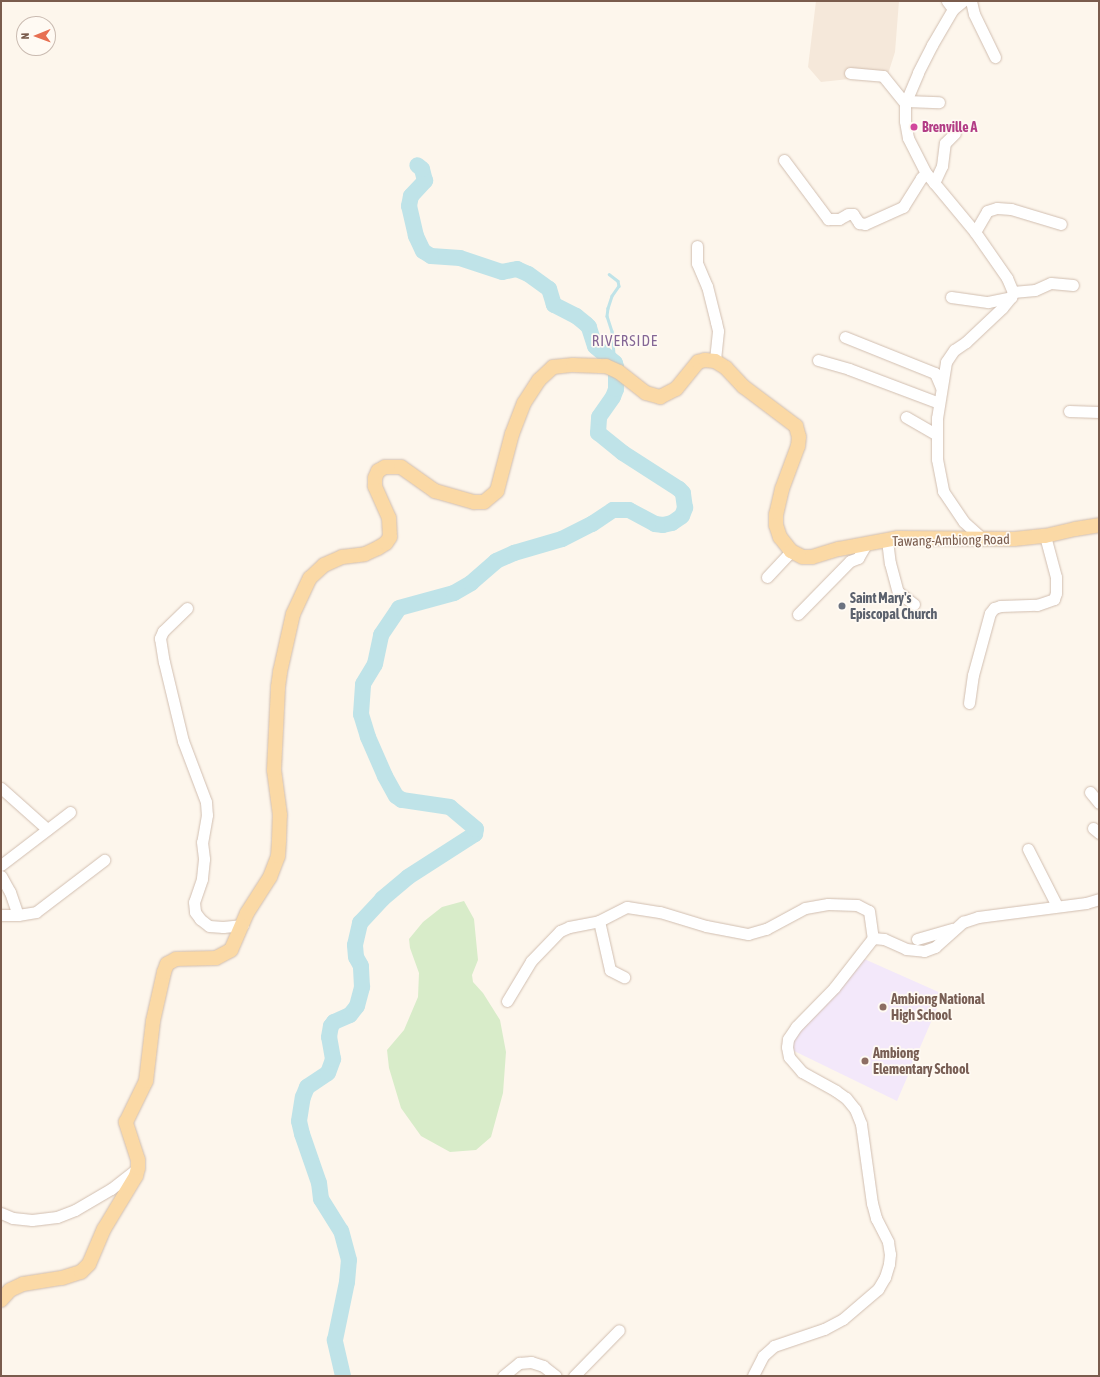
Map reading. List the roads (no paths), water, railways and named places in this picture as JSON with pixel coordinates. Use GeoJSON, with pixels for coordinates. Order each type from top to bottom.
{"type":"FeatureCollection","features":[{"type":"Feature","properties":{"kind":"main road"},"geometry":{"type":"LineString","coordinates":[[1,1300],[10,1290],[23,1284],[62,1278],[81,1272],[89,1264],[104,1229],[131,1186],[138,1168],[126,1122],[146,1081],[153,1021],[164,972],[168,964],[176,959],[216,958],[223,956],[231,950],[247,913],[270,876],[278,856],[280,815],[274,770],[278,687],[293,614],[310,578],[324,565],[342,557],[365,554],[386,543],[390,537],[389,518],[375,486],[375,478],[378,471],[385,467],[401,467],[435,491],[474,502],[484,502],[497,491],[512,434],[524,403],[539,380],[553,367],[573,365],[606,366],[619,372],[646,393],[660,397],[676,389],[698,362],[705,360],[715,361],[726,368],[744,387],[796,426],[799,437],[798,446],[782,489],[776,514],[776,525],[780,537],[791,551]]}},
{"type":"Feature","properties":{"kind":"main road","name":"Tawang-Ambiong Road"},"geometry":{"type":"LineString","coordinates":[[791,551],[803,557],[812,557],[839,548],[887,540],[905,538],[984,540],[1045,536],[1099,525]]}},
{"type":"Feature","properties":{"kind":"street"},"geometry":{"type":"LineString","coordinates":[[963,1],[950,5],[906,102],[905,121],[908,138],[926,173],[975,232],[1007,278],[1012,294]]}},
{"type":"Feature","properties":{"kind":"street"},"geometry":{"type":"LineString","coordinates":[[971,1],[974,14],[995,57]]}},
{"type":"Feature","properties":{"kind":"street"},"geometry":{"type":"LineString","coordinates":[[850,73],[884,76],[906,102],[939,102]]}},
{"type":"Feature","properties":{"kind":"street"},"geometry":{"type":"LineString","coordinates":[[934,182],[942,166],[945,143],[954,133]]}},
{"type":"Feature","properties":{"kind":"street"},"geometry":{"type":"LineString","coordinates":[[784,160],[828,219],[839,220],[848,214],[853,214],[859,223],[865,224],[903,207],[921,178],[926,173]]}},
{"type":"Feature","properties":{"kind":"street"},"geometry":{"type":"LineString","coordinates":[[975,232],[987,211],[997,208],[1011,209],[1061,224]]}},
{"type":"Feature","properties":{"kind":"street"},"geometry":{"type":"LineString","coordinates":[[697,246],[698,263],[707,286],[718,331],[715,361]]}},
{"type":"Feature","properties":{"kind":"street"},"geometry":{"type":"LineString","coordinates":[[951,297],[988,302],[1051,284],[1073,285]]}},
{"type":"Feature","properties":{"kind":"street"},"geometry":{"type":"LineString","coordinates":[[984,540],[964,522],[943,491],[937,459],[936,434],[946,362],[954,350],[987,324],[1012,294]]}},
{"type":"Feature","properties":{"kind":"street"},"geometry":{"type":"LineString","coordinates":[[846,337],[935,373],[942,390]]}},
{"type":"Feature","properties":{"kind":"street"},"geometry":{"type":"LineString","coordinates":[[818,360],[849,369],[940,403]]}},
{"type":"Feature","properties":{"kind":"street"},"geometry":{"type":"LineString","coordinates":[[1070,411],[1099,412]]}},
{"type":"Feature","properties":{"kind":"street"},"geometry":{"type":"LineString","coordinates":[[906,417],[936,434]]}},
{"type":"Feature","properties":{"kind":"street"},"geometry":{"type":"LineString","coordinates":[[969,703],[973,675],[990,613],[994,608],[1000,606],[1037,605],[1054,599],[1056,593],[1056,577],[1045,536]]}},
{"type":"Feature","properties":{"kind":"street"},"geometry":{"type":"LineString","coordinates":[[887,540],[890,563],[898,592],[914,604]]}},
{"type":"Feature","properties":{"kind":"street"},"geometry":{"type":"LineString","coordinates":[[798,614],[850,561],[858,558],[866,544]]}},
{"type":"Feature","properties":{"kind":"street"},"geometry":{"type":"LineString","coordinates":[[767,577],[791,551]]}},
{"type":"Feature","properties":{"kind":"street"},"geometry":{"type":"LineString","coordinates":[[187,608],[163,631],[160,638],[164,662],[183,741],[206,802],[207,815],[202,842],[204,859],[202,879],[194,902],[195,912],[200,919],[210,926],[223,927],[243,925]]}},
{"type":"Feature","properties":{"kind":"street"},"geometry":{"type":"LineString","coordinates":[[1,788],[47,829]]}},
{"type":"Feature","properties":{"kind":"street"},"geometry":{"type":"LineString","coordinates":[[1090,792],[1099,803]]}},
{"type":"Feature","properties":{"kind":"street"},"geometry":{"type":"LineString","coordinates":[[1,865],[70,812]]}},
{"type":"Feature","properties":{"kind":"street"},"geometry":{"type":"LineString","coordinates":[[1028,849],[1058,906]]}},
{"type":"Feature","properties":{"kind":"street"},"geometry":{"type":"LineString","coordinates":[[1,915],[18,915],[36,912],[45,907],[66,888],[104,860]]}},
{"type":"Feature","properties":{"kind":"street"},"geometry":{"type":"LineString","coordinates":[[1,876],[10,892],[18,915]]}},
{"type":"Feature","properties":{"kind":"street"},"geometry":{"type":"LineString","coordinates":[[873,938],[884,939],[906,949],[924,951],[935,947],[963,922],[978,917],[1086,903],[1099,899]]}},
{"type":"Feature","properties":{"kind":"street"},"geometry":{"type":"LineString","coordinates":[[507,1001],[531,961],[560,931],[569,927],[599,921],[627,907],[660,912],[706,926],[748,934],[766,929],[805,908],[828,904],[857,905],[869,911],[873,938],[834,988],[796,1027],[788,1039],[787,1047],[789,1057],[799,1070],[810,1078],[836,1091],[846,1098],[855,1109],[860,1124],[872,1204],[876,1218],[888,1242],[890,1254],[885,1277],[878,1289],[843,1319],[824,1329],[774,1346],[763,1356],[753,1376]]}},
{"type":"Feature","properties":{"kind":"street"},"geometry":{"type":"LineString","coordinates":[[599,921],[610,970],[624,977]]}},
{"type":"Feature","properties":{"kind":"street"},"geometry":{"type":"LineString","coordinates":[[917,939],[954,929]]}},
{"type":"Feature","properties":{"kind":"street"},"geometry":{"type":"LineString","coordinates":[[1,1213],[13,1218],[32,1220],[56,1217],[75,1210],[111,1189],[138,1168]]}},
{"type":"Feature","properties":{"kind":"street"},"geometry":{"type":"LineString","coordinates":[[574,1376],[619,1330]]}},
{"type":"Feature","properties":{"kind":"street"},"geometry":{"type":"LineString","coordinates":[[503,1376],[519,1363],[532,1362],[543,1366],[556,1376]]}},
{"type":"Feature","properties":{"kind":"waterway"},"geometry":{"type":"LineString","coordinates":[[343,1376],[335,1340],[347,1282],[349,1260],[341,1231],[321,1199],[319,1183],[302,1134],[299,1121],[303,1097],[307,1087],[328,1073],[333,1059],[329,1037],[331,1026],[334,1022],[350,1015],[357,1006],[362,987],[361,966],[356,957],[355,945],[360,923],[382,899],[408,877],[475,834],[476,829],[450,807],[402,800],[396,796],[385,776],[368,737],[361,714],[363,684],[375,664],[381,635],[399,608],[454,593],[471,583],[496,561],[514,553],[562,539],[592,524],[613,510],[629,510],[655,524],[663,525],[672,523],[682,516],[685,508],[683,493],[679,489],[623,453],[598,433],[599,417],[613,397],[616,389],[616,367],[615,363],[595,346],[589,327],[586,324],[576,316],[554,305],[549,289],[528,274],[517,269],[502,272],[460,258],[431,256],[423,251],[416,236],[409,206],[411,196],[425,181],[422,169],[417,165]]}},
{"type":"Feature","properties":{"kind":"waterway"},"geometry":{"type":"LineString","coordinates":[[609,274],[618,281],[619,286],[612,296],[607,316],[612,331],[615,363]]}},
{"type":"Feature","properties":{"kind":"place","name":"Brenville A"},"geometry":{"type":"Point","coordinates":[914,127]}},
{"type":"Feature","properties":{"kind":"place","name":"Saint Mary's Episcopal Church"},"geometry":{"type":"Point","coordinates":[842,606]}},
{"type":"Feature","properties":{"kind":"place","name":"Ambiong National High School"},"geometry":{"type":"Point","coordinates":[883,1007]}},
{"type":"Feature","properties":{"kind":"place","name":"Ambiong Elementary School"},"geometry":{"type":"Point","coordinates":[865,1061]}},
{"type":"Feature","properties":{"kind":"district","name":"RIVERSIDE"},"geometry":{"type":"Point","coordinates":[625,341]}}]}
